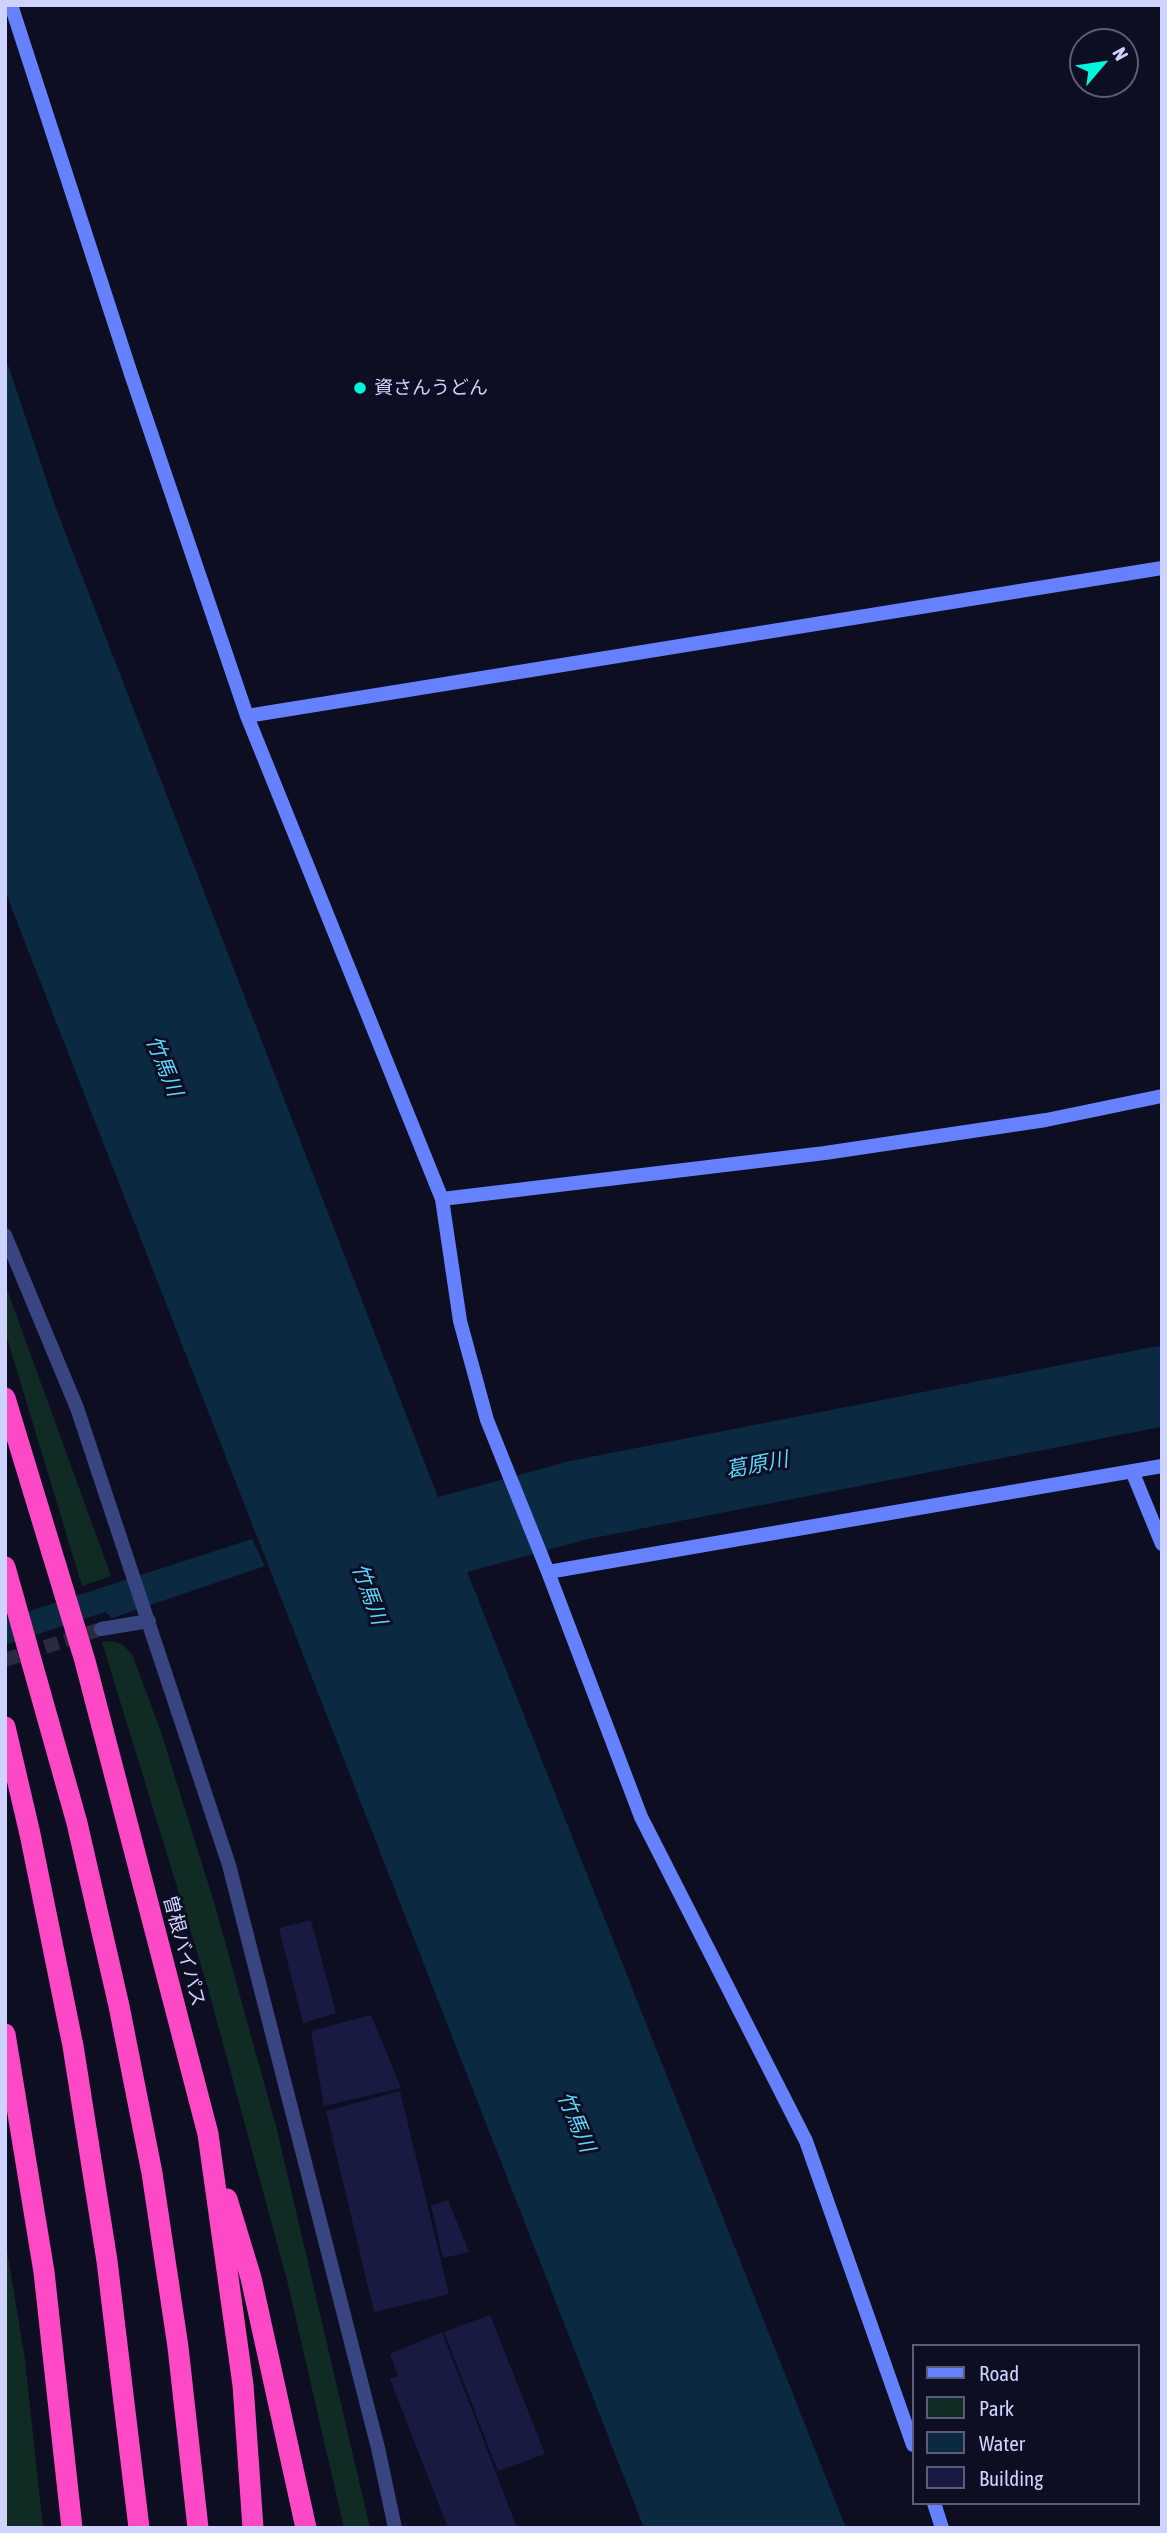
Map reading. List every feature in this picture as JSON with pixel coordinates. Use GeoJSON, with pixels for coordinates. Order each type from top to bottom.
{"type":"FeatureCollection","features":[{"type":"Feature","properties":{"kind":"highway","name":"曽根バイパス"},"geometry":{"type":"LineString","coordinates":[[5,1398],[85,1661],[208,2134],[243,2385],[253,2528]]}},
{"type":"Feature","properties":{"kind":"highway"},"geometry":{"type":"LineString","coordinates":[[5,1567],[77,1823],[119,2006],[154,2186],[178,2347],[198,2528]]}},
{"type":"Feature","properties":{"kind":"highway"},"geometry":{"type":"LineString","coordinates":[[5,1727],[30,1834],[73,2046],[107,2261],[139,2528]]}},
{"type":"Feature","properties":{"kind":"highway"},"geometry":{"type":"LineString","coordinates":[[5,2034],[44,2272],[72,2528]]}},
{"type":"Feature","properties":{"kind":"highway"},"geometry":{"type":"LineString","coordinates":[[208,2134],[251,2278],[306,2528]]}},
{"type":"Feature","properties":{"kind":"street"},"geometry":{"type":"LineString","coordinates":[[11,5],[247,716],[442,1199],[460,1321],[487,1420],[641,1817],[806,2141],[912,2442]]}},
{"type":"Feature","properties":{"kind":"street"},"geometry":{"type":"LineString","coordinates":[[247,716],[1162,568]]}},
{"type":"Feature","properties":{"kind":"street"},"geometry":{"type":"LineString","coordinates":[[442,1199],[825,1153],[1046,1120],[1162,1097]]}},
{"type":"Feature","properties":{"kind":"street"},"geometry":{"type":"LineString","coordinates":[[5,1235],[77,1408],[229,1866],[378,2448],[396,2528]]}},
{"type":"Feature","properties":{"kind":"street"},"geometry":{"type":"LineString","coordinates":[[548,1572],[1162,1466]]}},
{"type":"Feature","properties":{"kind":"street"},"geometry":{"type":"LineString","coordinates":[[1132,1471],[1162,1544]]}},
{"type":"Feature","properties":{"kind":"street"},"geometry":{"type":"LineString","coordinates":[[102,1629],[149,1621]]}},
{"type":"Feature","properties":{"kind":"street"},"geometry":{"type":"LineString","coordinates":[[934,2505],[942,2528]]}},
{"type":"Feature","properties":{"kind":"green space"},"geometry":{"type":"Polygon","coordinates":[[[5,1284],[111,1576],[82,1586],[5,1331],[5,1284]]]}},
{"type":"Feature","properties":{"kind":"green space"},"geometry":{"type":"Polygon","coordinates":[[[102,1642],[122,1644],[132,1654],[160,1729],[216,1909],[277,2130],[370,2528],[344,2528],[287,2280],[208,1988],[102,1642]]]}},
{"type":"Feature","properties":{"kind":"green space"},"geometry":{"type":"Polygon","coordinates":[[[5,2238],[25,2360],[43,2528],[5,2528],[5,2238]]]}},
{"type":"Feature","properties":{"kind":"water","name":"竹馬川"},"geometry":{"type":"Polygon","coordinates":[[[5,356],[55,506],[451,1531],[846,2528],[644,2528],[5,891],[5,356]]]}},
{"type":"Feature","properties":{"kind":"water"},"geometry":{"type":"Polygon","coordinates":[[[252,1539],[265,1566],[112,1618],[105,1612],[5,1645],[5,1619],[252,1539]]]}},
{"type":"Feature","properties":{"kind":"building"},"geometry":{"type":"Polygon","coordinates":[[[311,1920],[336,2013],[303,2023],[279,1928],[311,1920]]]}},
{"type":"Feature","properties":{"kind":"building"},"geometry":{"type":"Polygon","coordinates":[[[371,2015],[401,2088],[324,2106],[311,2031],[371,2015]]]}},
{"type":"Feature","properties":{"kind":"building"},"geometry":{"type":"Polygon","coordinates":[[[400,2091],[449,2294],[374,2312],[326,2111],[400,2091]]]}},
{"type":"Feature","properties":{"kind":"building"},"geometry":{"type":"Polygon","coordinates":[[[448,2200],[469,2252],[443,2258],[431,2206],[448,2200]]]}},
{"type":"Feature","properties":{"kind":"building"},"geometry":{"type":"Polygon","coordinates":[[[490,2315],[545,2454],[498,2471],[444,2332],[490,2315]]]}},
{"type":"Feature","properties":{"kind":"building"},"geometry":{"type":"Polygon","coordinates":[[[442,2332],[517,2528],[448,2528],[390,2379],[398,2376],[390,2354],[442,2332]]]}},
{"type":"Feature","properties":{"kind":"waterway","name":"葛原川"},"geometry":{"type":"LineString","coordinates":[[356,1561],[579,1500],[1162,1386]]}},
{"type":"Feature","properties":{"kind":"tunnel"},"geometry":{"type":"LineString","coordinates":[[5,1660],[101,1629]]}},
{"type":"Feature","properties":{"kind":"place","name":"資さんうどん"},"geometry":{"type":"Point","coordinates":[360,388]}}]}
